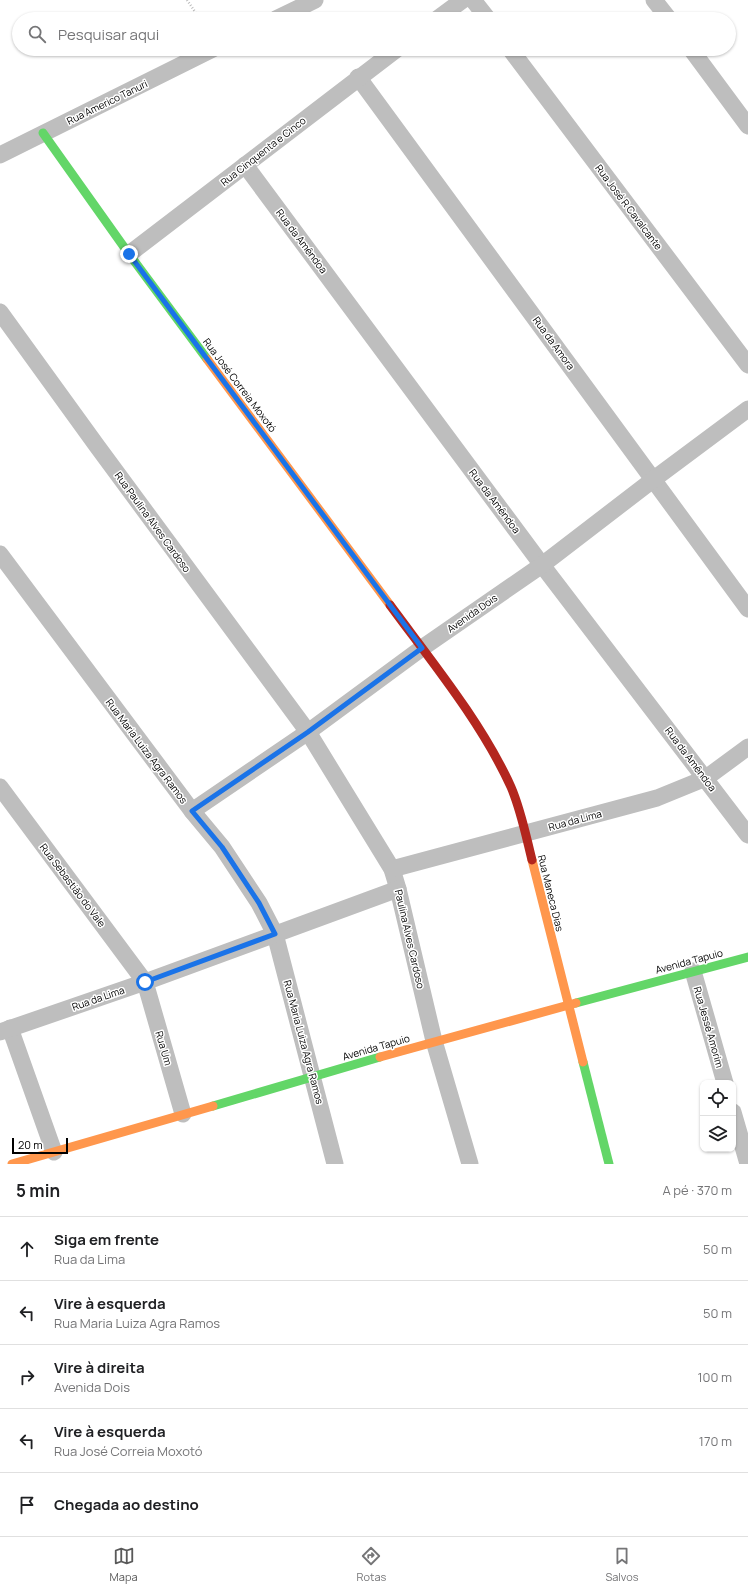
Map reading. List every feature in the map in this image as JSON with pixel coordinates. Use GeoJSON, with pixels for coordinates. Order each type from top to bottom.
{"type":"FeatureCollection","features":[{"type":"Feature","properties":{"kind":"street"},"geometry":{"type":"LineString","coordinates":[[290,12],[315,0]]}},
{"type":"Feature","properties":{"kind":"street"},"geometry":{"type":"LineString","coordinates":[[447,12],[463,0]]}},
{"type":"Feature","properties":{"kind":"street"},"geometry":{"type":"LineString","coordinates":[[473,0],[482,12]]}},
{"type":"Feature","properties":{"kind":"street"},"geometry":{"type":"LineString","coordinates":[[654,0],[663,12]]}},
{"type":"Feature","properties":{"kind":"street","name":"Rua Americo Tanuri"},"geometry":{"type":"LineString","coordinates":[[0,155],[199,56]]}},
{"type":"Feature","properties":{"kind":"street","name":"Rua Cinquenta e Cinco"},"geometry":{"type":"LineString","coordinates":[[129,254],[387,56]]}},
{"type":"Feature","properties":{"kind":"street","name":"Rua José R Cavalcante"},"geometry":{"type":"LineString","coordinates":[[515,56],[748,366]]}},
{"type":"Feature","properties":{"kind":"street"},"geometry":{"type":"LineString","coordinates":[[696,56],[748,126]]}},
{"type":"Feature","properties":{"kind":"street","name":"Rua da Amora"},"geometry":{"type":"LineString","coordinates":[[358,77],[654,478],[748,609]]}},
{"type":"Feature","properties":{"kind":"street","name":"Rua José Correia Moxotó"},"geometry":{"type":"LineString","coordinates":[[43,133],[129,254],[422,648]]}},
{"type":"Feature","properties":{"kind":"street","name":"Rua da Amêndoa"},"geometry":{"type":"LineString","coordinates":[[245,165],[542,565],[748,835]]}},
{"type":"Feature","properties":{"kind":"street","name":"Rua Paulina Alves Cardoso"},"geometry":{"type":"LineString","coordinates":[[0,312],[308,732]]}},
{"type":"Feature","properties":{"kind":"street","name":"Avenida Dois"},"geometry":{"type":"LineString","coordinates":[[192,811],[308,732],[422,648],[542,565],[654,478],[748,409]]}},
{"type":"Feature","properties":{"kind":"street","name":"Rua Maria Luiza Agra Ramos"},"geometry":{"type":"LineString","coordinates":[[0,554],[192,811],[222,847],[259,903],[275,934],[335,1164]]}},
{"type":"Feature","properties":{"kind":"street","name":"Rua Maneca Dias"},"geometry":{"type":"LineString","coordinates":[[422,648],[489,746],[511,788],[525,833],[609,1164]]}},
{"type":"Feature","properties":{"kind":"street","name":"Paulina Alves Cardoso"},"geometry":{"type":"LineString","coordinates":[[308,732],[392,869],[434,1041],[470,1164]]}},
{"type":"Feature","properties":{"kind":"street","name":"Rua da Lima"},"geometry":{"type":"LineString","coordinates":[[392,869],[657,798],[706,778],[748,747]]}},
{"type":"Feature","properties":{"kind":"street","name":"Rua Sebastião do Vale"},"geometry":{"type":"LineString","coordinates":[[0,788],[145,982]]}},
{"type":"Feature","properties":{"kind":"street","name":"Rua da Lima"},"geometry":{"type":"LineString","coordinates":[[3,1030],[145,982],[398,889]]}},
{"type":"Feature","properties":{"kind":"street","name":"Avenida Tapuio"},"geometry":{"type":"LineString","coordinates":[[12,1164],[434,1041],[748,957]]}},
{"type":"Feature","properties":{"kind":"street","name":"Rua Jessé Amorim"},"geometry":{"type":"LineString","coordinates":[[693,971],[724,1080]]}},
{"type":"Feature","properties":{"kind":"street","name":"Rua Um"},"geometry":{"type":"LineString","coordinates":[[145,982],[182,1114]]}},
{"type":"Feature","properties":{"kind":"street"},"geometry":{"type":"LineString","coordinates":[[3,1030],[54,1152]]}},
{"type":"Feature","properties":{"kind":"street"},"geometry":{"type":"LineString","coordinates":[[734,1116],[748,1164]]}},
{"type":"Feature","properties":{"kind":"path"},"geometry":{"type":"LineString","coordinates":[[187,0],[195,12]]}},
{"type":"Feature","properties":{"kind":"traffic: fast"},"geometry":{"type":"LineString","coordinates":[[43,133],[129,254],[207,359]]}},
{"type":"Feature","properties":{"kind":"traffic: fast"},"geometry":{"type":"LineString","coordinates":[[576,1003],[748,957]]}},
{"type":"Feature","properties":{"kind":"traffic: fast"},"geometry":{"type":"LineString","coordinates":[[213,1106],[380,1057]]}},
{"type":"Feature","properties":{"kind":"traffic: fast"},"geometry":{"type":"LineString","coordinates":[[583,1062],[609,1164]]}},
{"type":"Feature","properties":{"kind":"traffic: slow"},"geometry":{"type":"LineString","coordinates":[[207,359],[390,605]]}},
{"type":"Feature","properties":{"kind":"traffic: slow"},"geometry":{"type":"LineString","coordinates":[[532,860],[583,1062]]}},
{"type":"Feature","properties":{"kind":"traffic: slow"},"geometry":{"type":"LineString","coordinates":[[380,1057],[576,1003]]}},
{"type":"Feature","properties":{"kind":"traffic: slow"},"geometry":{"type":"LineString","coordinates":[[12,1164],[213,1106]]}},
{"type":"Feature","properties":{"kind":"traffic: jam"},"geometry":{"type":"LineString","coordinates":[[390,605],[471,716],[499,763],[518,805],[532,860]]}},
{"type":"Feature","properties":{"kind":"route"},"geometry":{"type":"LineString","coordinates":[[129,254],[422,648],[308,732],[192,811],[222,847],[259,903],[275,934],[145,982]]}}]}
